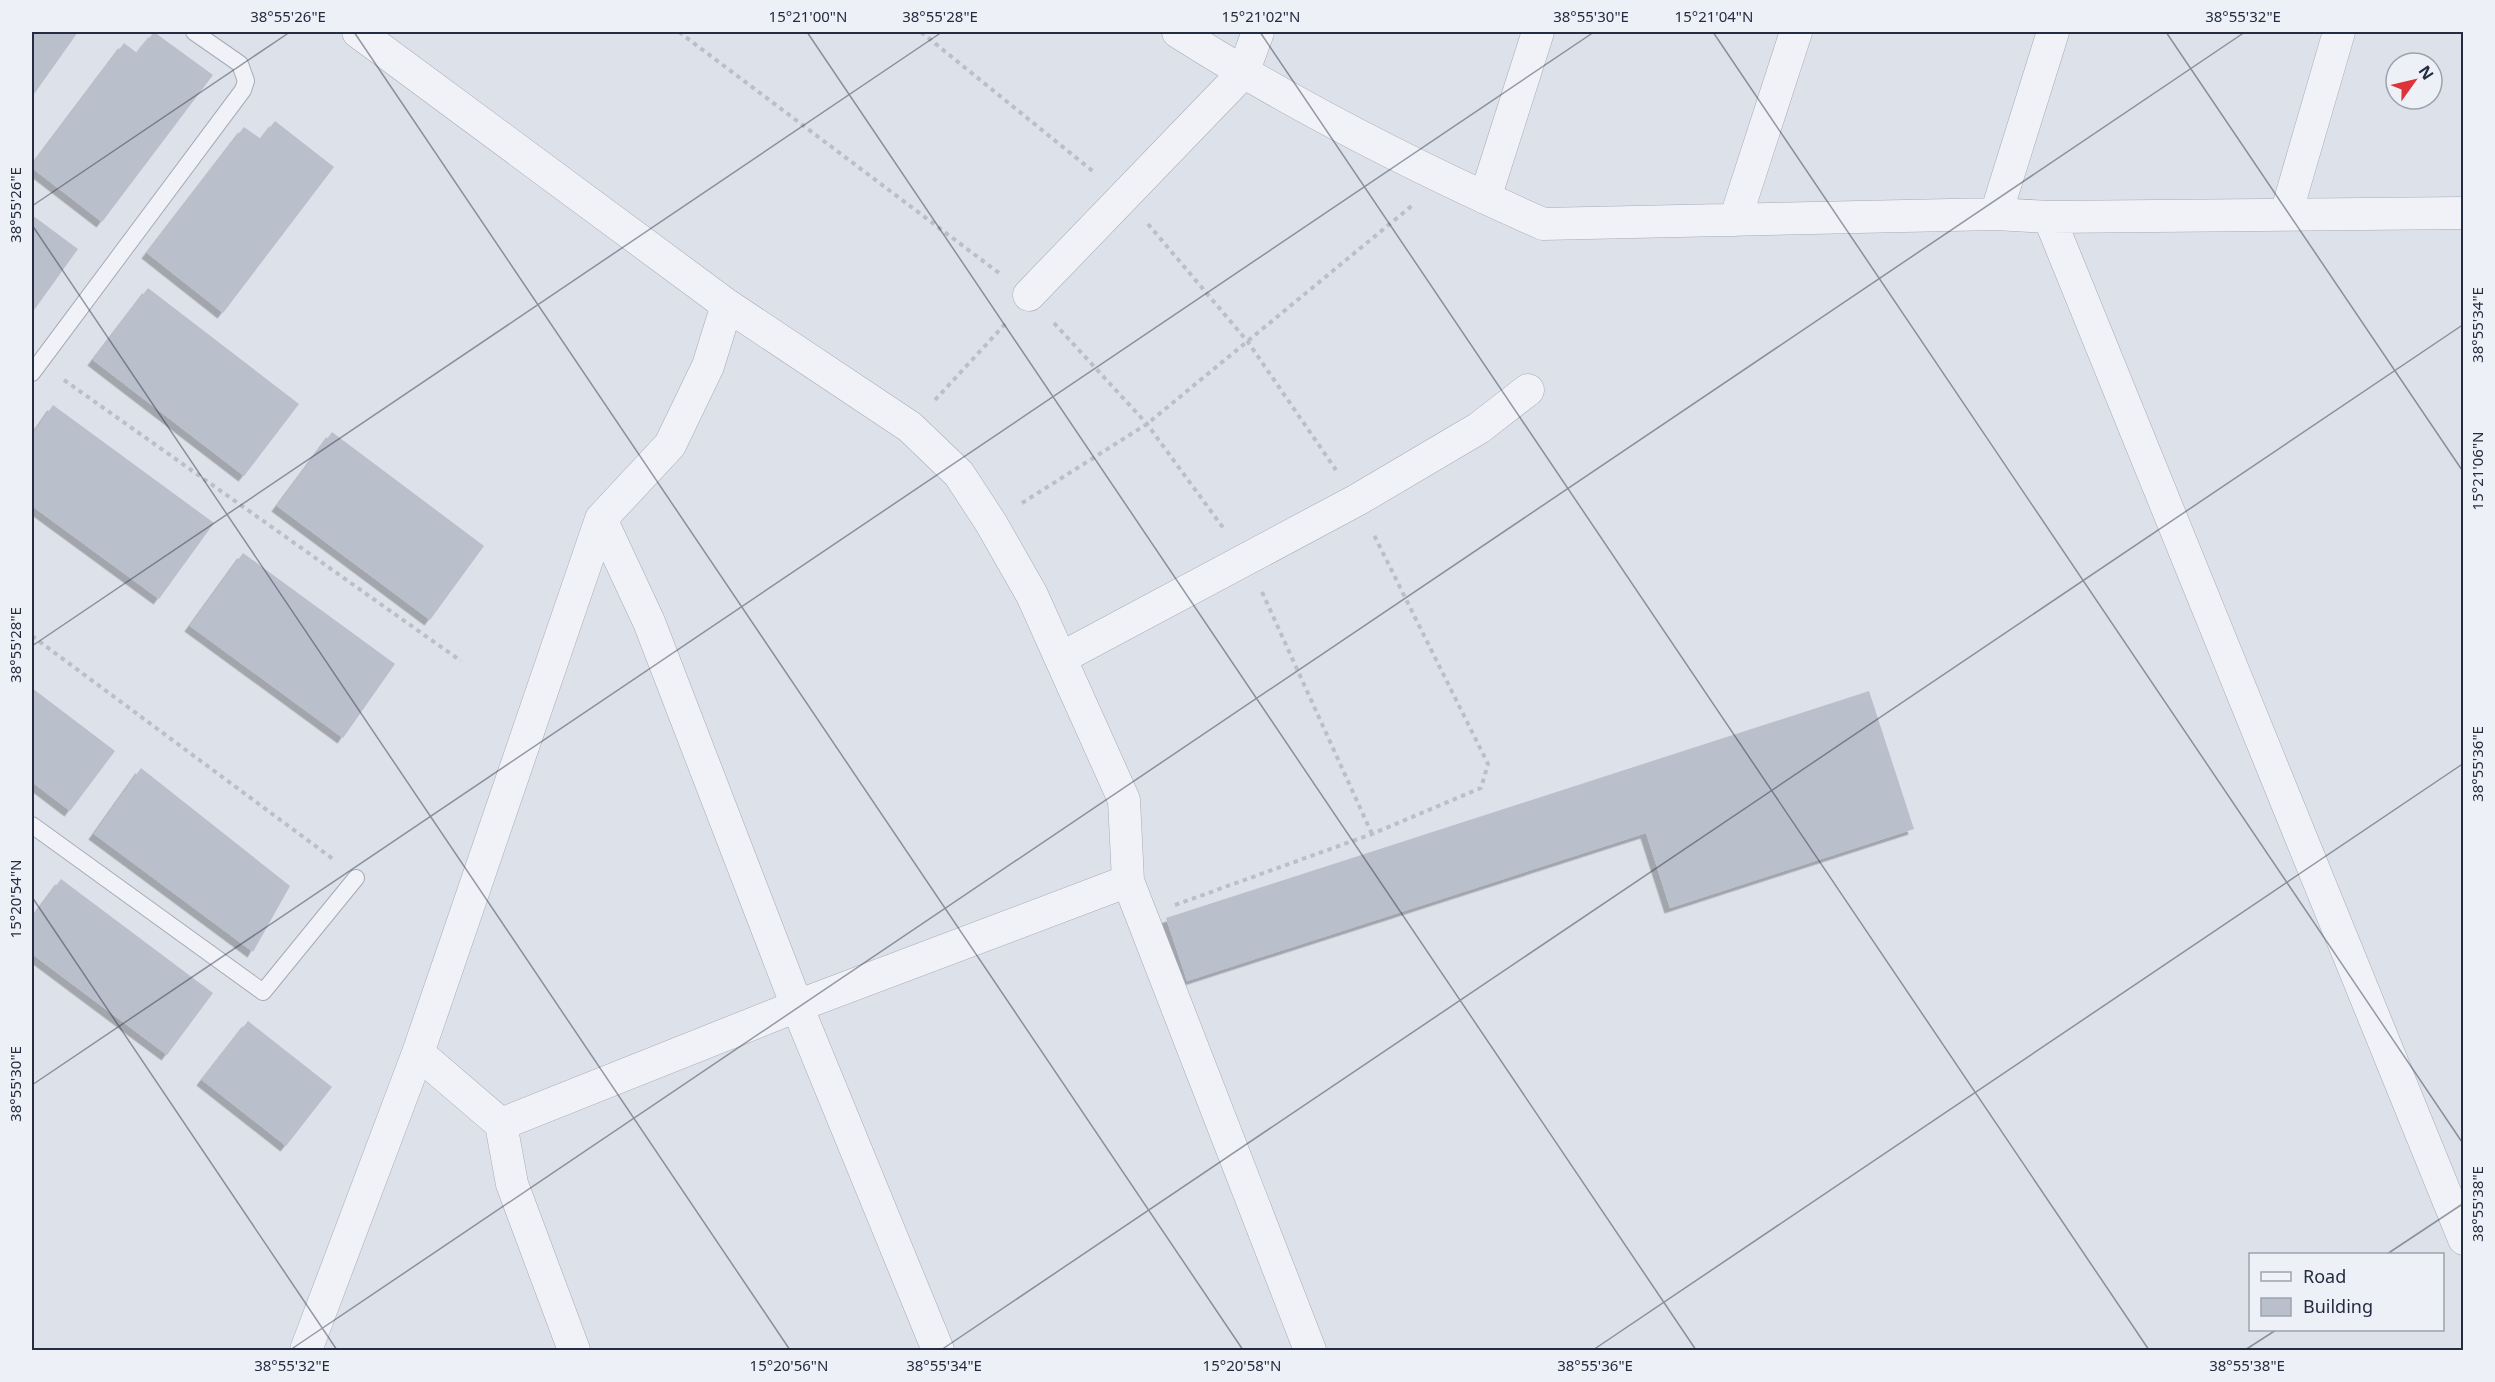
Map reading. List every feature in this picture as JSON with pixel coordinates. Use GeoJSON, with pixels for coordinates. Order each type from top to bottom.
{"type":"FeatureCollection","features":[{"type":"Feature","properties":{"kind":"street"},"geometry":{"type":"LineString","coordinates":[[358,32],[726,306],[910,427],[958,474],[991,523],[1032,595],[1124,800],[1128,881],[1310,1350]]}},
{"type":"Feature","properties":{"kind":"street"},"geometry":{"type":"LineString","coordinates":[[1178,32],[1243,73],[1445,178],[1543,224],[1996,214],[2049,217],[2463,213]]}},
{"type":"Feature","properties":{"kind":"street"},"geometry":{"type":"LineString","coordinates":[[1029,296],[1123,195],[1243,73],[1258,32]]}},
{"type":"Feature","properties":{"kind":"street"},"geometry":{"type":"LineString","coordinates":[[1485,198],[1538,32]]}},
{"type":"Feature","properties":{"kind":"street"},"geometry":{"type":"LineString","coordinates":[[1735,220],[1796,32]]}},
{"type":"Feature","properties":{"kind":"street"},"geometry":{"type":"LineString","coordinates":[[1996,214],[2053,32]]}},
{"type":"Feature","properties":{"kind":"street"},"geometry":{"type":"LineString","coordinates":[[2286,214],[2339,32]]}},
{"type":"Feature","properties":{"kind":"street"},"geometry":{"type":"LineString","coordinates":[[2049,217],[2463,1239]]}},
{"type":"Feature","properties":{"kind":"street"},"geometry":{"type":"LineString","coordinates":[[306,1350],[418,1053],[601,519],[670,445],[708,366],[726,306]]}},
{"type":"Feature","properties":{"kind":"street"},"geometry":{"type":"LineString","coordinates":[[1061,658],[1357,500],[1479,428],[1528,390]]}},
{"type":"Feature","properties":{"kind":"street"},"geometry":{"type":"LineString","coordinates":[[601,519],[649,621],[797,1006],[938,1350]]}},
{"type":"Feature","properties":{"kind":"street"},"geometry":{"type":"LineString","coordinates":[[501,1124],[797,1006],[1128,881]]}},
{"type":"Feature","properties":{"kind":"street"},"geometry":{"type":"LineString","coordinates":[[418,1053],[501,1124],[512,1184],[574,1350]]}},
{"type":"Feature","properties":{"kind":"lane"},"geometry":{"type":"LineString","coordinates":[[35,368],[243,90],[246,81],[240,64],[194,32]]}},
{"type":"Feature","properties":{"kind":"lane"},"geometry":{"type":"LineString","coordinates":[[32,825],[263,992],[356,878]]}},
{"type":"Feature","properties":{"kind":"path"},"geometry":{"type":"LineString","coordinates":[[679,32],[1029,296],[1147,424],[1247,560],[1372,834]]}},
{"type":"Feature","properties":{"kind":"path"},"geometry":{"type":"LineString","coordinates":[[921,32],[1123,195],[1248,342],[1357,500],[1488,764],[1481,788],[1372,834],[1142,917]]}},
{"type":"Feature","properties":{"kind":"path"},"geometry":{"type":"LineString","coordinates":[[991,523],[1147,424],[1445,178]]}},
{"type":"Feature","properties":{"kind":"path"},"geometry":{"type":"LineString","coordinates":[[910,427],[1029,296]]}},
{"type":"Feature","properties":{"kind":"path"},"geometry":{"type":"LineString","coordinates":[[35,368],[461,661]]}},
{"type":"Feature","properties":{"kind":"path"},"geometry":{"type":"LineString","coordinates":[[32,636],[356,878]]}},
{"type":"Feature","properties":{"kind":"building"},"geometry":{"type":"Polygon","coordinates":[[[32,32],[78,32],[32,97],[32,32]]]}},
{"type":"Feature","properties":{"kind":"building"},"geometry":{"type":"Polygon","coordinates":[[[154,32],[213,75],[102,222],[32,168],[32,165],[124,43],[137,53],[154,32]]]}},
{"type":"Feature","properties":{"kind":"building"},"geometry":{"type":"Polygon","coordinates":[[[275,121],[334,167],[223,313],[147,253],[244,127],[261,139],[275,121]]]}},
{"type":"Feature","properties":{"kind":"building"},"geometry":{"type":"Polygon","coordinates":[[[32,215],[78,249],[32,313],[32,215]]]}},
{"type":"Feature","properties":{"kind":"building"},"geometry":{"type":"Polygon","coordinates":[[[148,288],[299,404],[244,476],[93,360],[148,288]]]}},
{"type":"Feature","properties":{"kind":"building"},"geometry":{"type":"Polygon","coordinates":[[[53,405],[214,523],[159,599],[32,506],[32,435],[53,405]]]}},
{"type":"Feature","properties":{"kind":"building"},"geometry":{"type":"Polygon","coordinates":[[[332,432],[484,546],[430,620],[277,506],[332,432]]]}},
{"type":"Feature","properties":{"kind":"building"},"geometry":{"type":"Polygon","coordinates":[[[243,553],[395,664],[343,738],[190,626],[243,553]]]}},
{"type":"Feature","properties":{"kind":"building"},"geometry":{"type":"Polygon","coordinates":[[[32,688],[115,751],[70,811],[32,782],[32,688]]]}},
{"type":"Feature","properties":{"kind":"building"},"geometry":{"type":"Polygon","coordinates":[[[1869,691],[1914,829],[1670,908],[1646,833],[1187,981],[1166,918],[1869,691]]]}},
{"type":"Feature","properties":{"kind":"building"},"geometry":{"type":"Polygon","coordinates":[[[141,768],[290,886],[253,952],[94,834],[141,768]]]}},
{"type":"Feature","properties":{"kind":"building"},"geometry":{"type":"Polygon","coordinates":[[[61,879],[213,993],[167,1055],[32,954],[32,918],[61,879]]]}},
{"type":"Feature","properties":{"kind":"building"},"geometry":{"type":"Polygon","coordinates":[[[248,1021],[332,1087],[286,1146],[202,1080],[248,1021]]]}}]}
